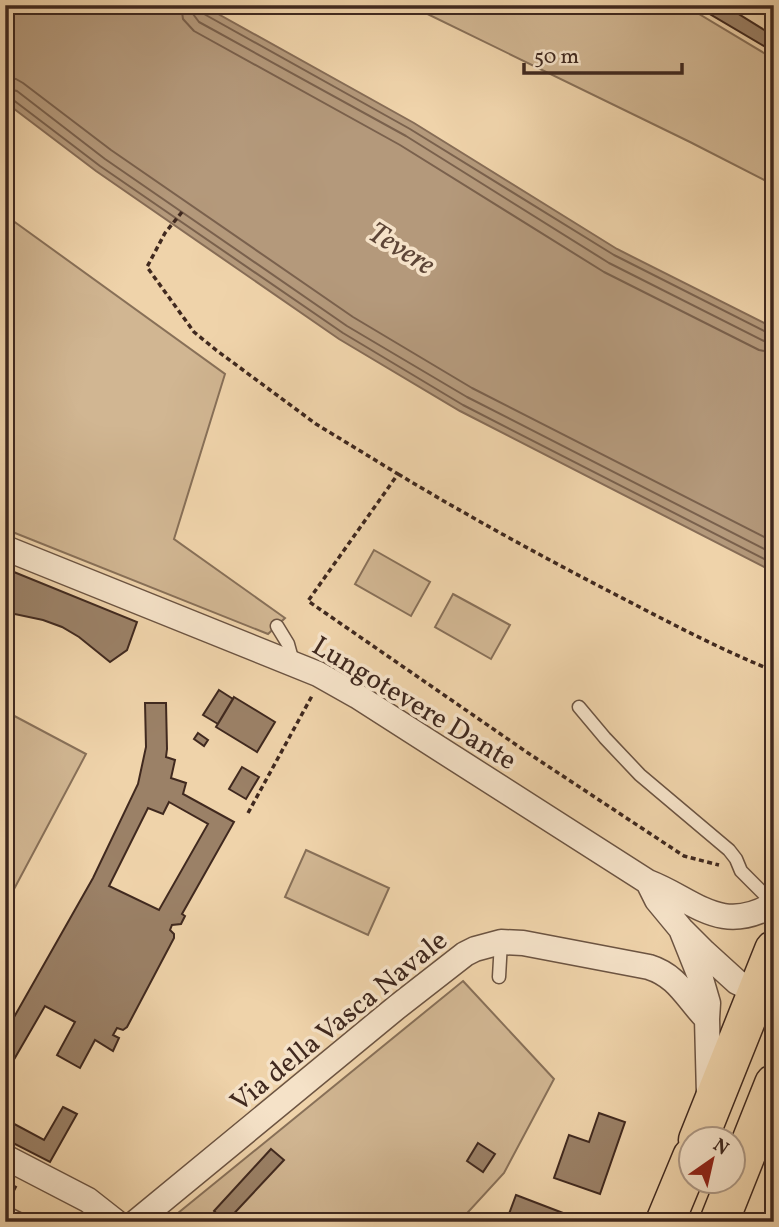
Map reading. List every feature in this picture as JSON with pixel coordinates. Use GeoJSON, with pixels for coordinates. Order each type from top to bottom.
{"type":"FeatureCollection","features":[{"type":"Feature","properties":{"kind":"main road"},"geometry":{"type":"LineString","coordinates":[[704,1126],[774,950]]}},
{"type":"Feature","properties":{"kind":"main road"},"geometry":{"type":"LineString","coordinates":[[719,1222],[774,1084]]}},
{"type":"Feature","properties":{"kind":"main road"},"geometry":{"type":"LineString","coordinates":[[665,1222],[678,1190]]}},
{"type":"Feature","properties":{"kind":"street","name":"Lungotevere Dante"},"geometry":{"type":"LineString","coordinates":[[5,548],[293,662],[339,685],[648,882],[657,900],[681,929]]}},
{"type":"Feature","properties":{"kind":"street"},"geometry":{"type":"LineString","coordinates":[[648,882],[702,910],[722,916],[750,915],[774,904]]}},
{"type":"Feature","properties":{"kind":"street"},"geometry":{"type":"LineString","coordinates":[[681,929],[731,978],[757,992]]}},
{"type":"Feature","properties":{"kind":"street"},"geometry":{"type":"LineString","coordinates":[[681,929],[708,998],[704,1126]]}},
{"type":"Feature","properties":{"kind":"street","name":"Via della Vasca Navale"},"geometry":{"type":"LineString","coordinates":[[136,1222],[397,1007],[465,954],[482,946],[501,942],[534,944],[658,969],[673,979],[707,1019]]}},
{"type":"Feature","properties":{"kind":"street"},"geometry":{"type":"LineString","coordinates":[[5,1157],[88,1200],[116,1222]]}},
{"type":"Feature","properties":{"kind":"lane"},"geometry":{"type":"LineString","coordinates":[[278,626],[288,644],[293,662]]}},
{"type":"Feature","properties":{"kind":"lane"},"geometry":{"type":"LineString","coordinates":[[579,707],[640,775],[729,850],[741,871],[774,904]]}},
{"type":"Feature","properties":{"kind":"lane"},"geometry":{"type":"LineString","coordinates":[[499,977],[501,942]]}},
{"type":"Feature","properties":{"kind":"lane"},"geometry":{"type":"LineString","coordinates":[[11,1215],[25,1222]]}},
{"type":"Feature","properties":{"kind":"path"},"geometry":{"type":"LineString","coordinates":[[182,212],[165,233],[147,267],[194,332],[216,350],[316,424],[473,519],[576,575],[774,671]]}},
{"type":"Feature","properties":{"kind":"path"},"geometry":{"type":"LineString","coordinates":[[398,474],[308,601],[527,753],[684,856],[741,871]]}},
{"type":"Feature","properties":{"kind":"path"},"geometry":{"type":"LineString","coordinates":[[248,813],[310,698]]}},
{"type":"Feature","properties":{"kind":"shaded area"},"geometry":{"type":"Polygon","coordinates":[[[409,5],[684,5],[774,59],[774,185],[690,142],[409,5]]]}},
{"type":"Feature","properties":{"kind":"shaded area"},"geometry":{"type":"Polygon","coordinates":[[[5,215],[225,374],[174,539],[285,618],[268,634],[5,529],[5,215]]]}},
{"type":"Feature","properties":{"kind":"shaded area"},"geometry":{"type":"Polygon","coordinates":[[[374,550],[430,582],[411,616],[355,584],[374,550]]]}},
{"type":"Feature","properties":{"kind":"shaded area"},"geometry":{"type":"Polygon","coordinates":[[[453,594],[510,625],[491,659],[435,627],[453,594]]]}},
{"type":"Feature","properties":{"kind":"shaded area"},"geometry":{"type":"Polygon","coordinates":[[[5,711],[86,754],[5,906],[5,711]]]}},
{"type":"Feature","properties":{"kind":"shaded area"},"geometry":{"type":"Polygon","coordinates":[[[306,850],[389,888],[368,935],[285,897],[306,850]]]}},
{"type":"Feature","properties":{"kind":"shaded area"},"geometry":{"type":"Polygon","coordinates":[[[463,981],[554,1079],[504,1173],[459,1222],[167,1222],[463,981]]]}},
{"type":"Feature","properties":{"kind":"water","name":"Tevere"},"geometry":{"type":"Polygon","coordinates":[[[5,5],[202,5],[414,123],[617,249],[774,328],[774,572],[460,411],[339,339],[96,171],[5,102],[5,5]]]}},
{"type":"Feature","properties":{"kind":"building"},"geometry":{"type":"Polygon","coordinates":[[[724,5],[774,36],[774,52],[698,7],[724,5]]]}},
{"type":"Feature","properties":{"kind":"building"},"geometry":{"type":"Polygon","coordinates":[[[9,570],[137,622],[127,650],[110,662],[62,627],[5,612],[5,582],[9,570]]]}},
{"type":"Feature","properties":{"kind":"building"},"geometry":{"type":"Polygon","coordinates":[[[219,690],[233,699],[218,724],[203,715],[219,690]]]}},
{"type":"Feature","properties":{"kind":"building"},"geometry":{"type":"Polygon","coordinates":[[[234,697],[275,722],[257,752],[216,727],[234,697]]]}},
{"type":"Feature","properties":{"kind":"building"},"geometry":{"type":"Polygon","coordinates":[[[145,703],[166,703],[166,757],[175,760],[171,778],[186,783],[183,794],[234,822],[182,914],[185,916],[181,924],[172,925],[170,930],[174,938],[127,1027],[123,1030],[117,1028],[113,1035],[119,1038],[113,1051],[95,1040],[80,1068],[57,1055],[75,1022],[45,1006],[5,1075],[5,1033],[93,878],[138,784],[146,747],[145,703]],[[169,802],[163,814],[148,808],[109,886],[159,910],[208,824],[169,802]]]}},
{"type":"Feature","properties":{"kind":"building"},"geometry":{"type":"Polygon","coordinates":[[[198,733],[208,740],[204,746],[194,739],[198,733]]]}},
{"type":"Feature","properties":{"kind":"building"},"geometry":{"type":"Polygon","coordinates":[[[242,767],[259,777],[246,799],[229,789],[242,767]]]}},
{"type":"Feature","properties":{"kind":"building"},"geometry":{"type":"Polygon","coordinates":[[[63,1107],[77,1114],[50,1162],[5,1139],[5,1119],[44,1140],[63,1107]]]}},
{"type":"Feature","properties":{"kind":"building"},"geometry":{"type":"Polygon","coordinates":[[[599,1113],[625,1122],[600,1194],[554,1178],[569,1135],[589,1142],[599,1113]]]}},
{"type":"Feature","properties":{"kind":"building"},"geometry":{"type":"Polygon","coordinates":[[[478,1143],[495,1154],[483,1172],[467,1161],[478,1143]]]}},
{"type":"Feature","properties":{"kind":"building"},"geometry":{"type":"Polygon","coordinates":[[[271,1149],[284,1160],[226,1222],[214,1211],[271,1149]]]}},
{"type":"Feature","properties":{"kind":"building"},"geometry":{"type":"Polygon","coordinates":[[[5,1181],[16,1187],[5,1208],[5,1181]]]}},
{"type":"Feature","properties":{"kind":"building"},"geometry":{"type":"Polygon","coordinates":[[[516,1195],[584,1221],[584,1222],[506,1222],[516,1195]]]}}]}
